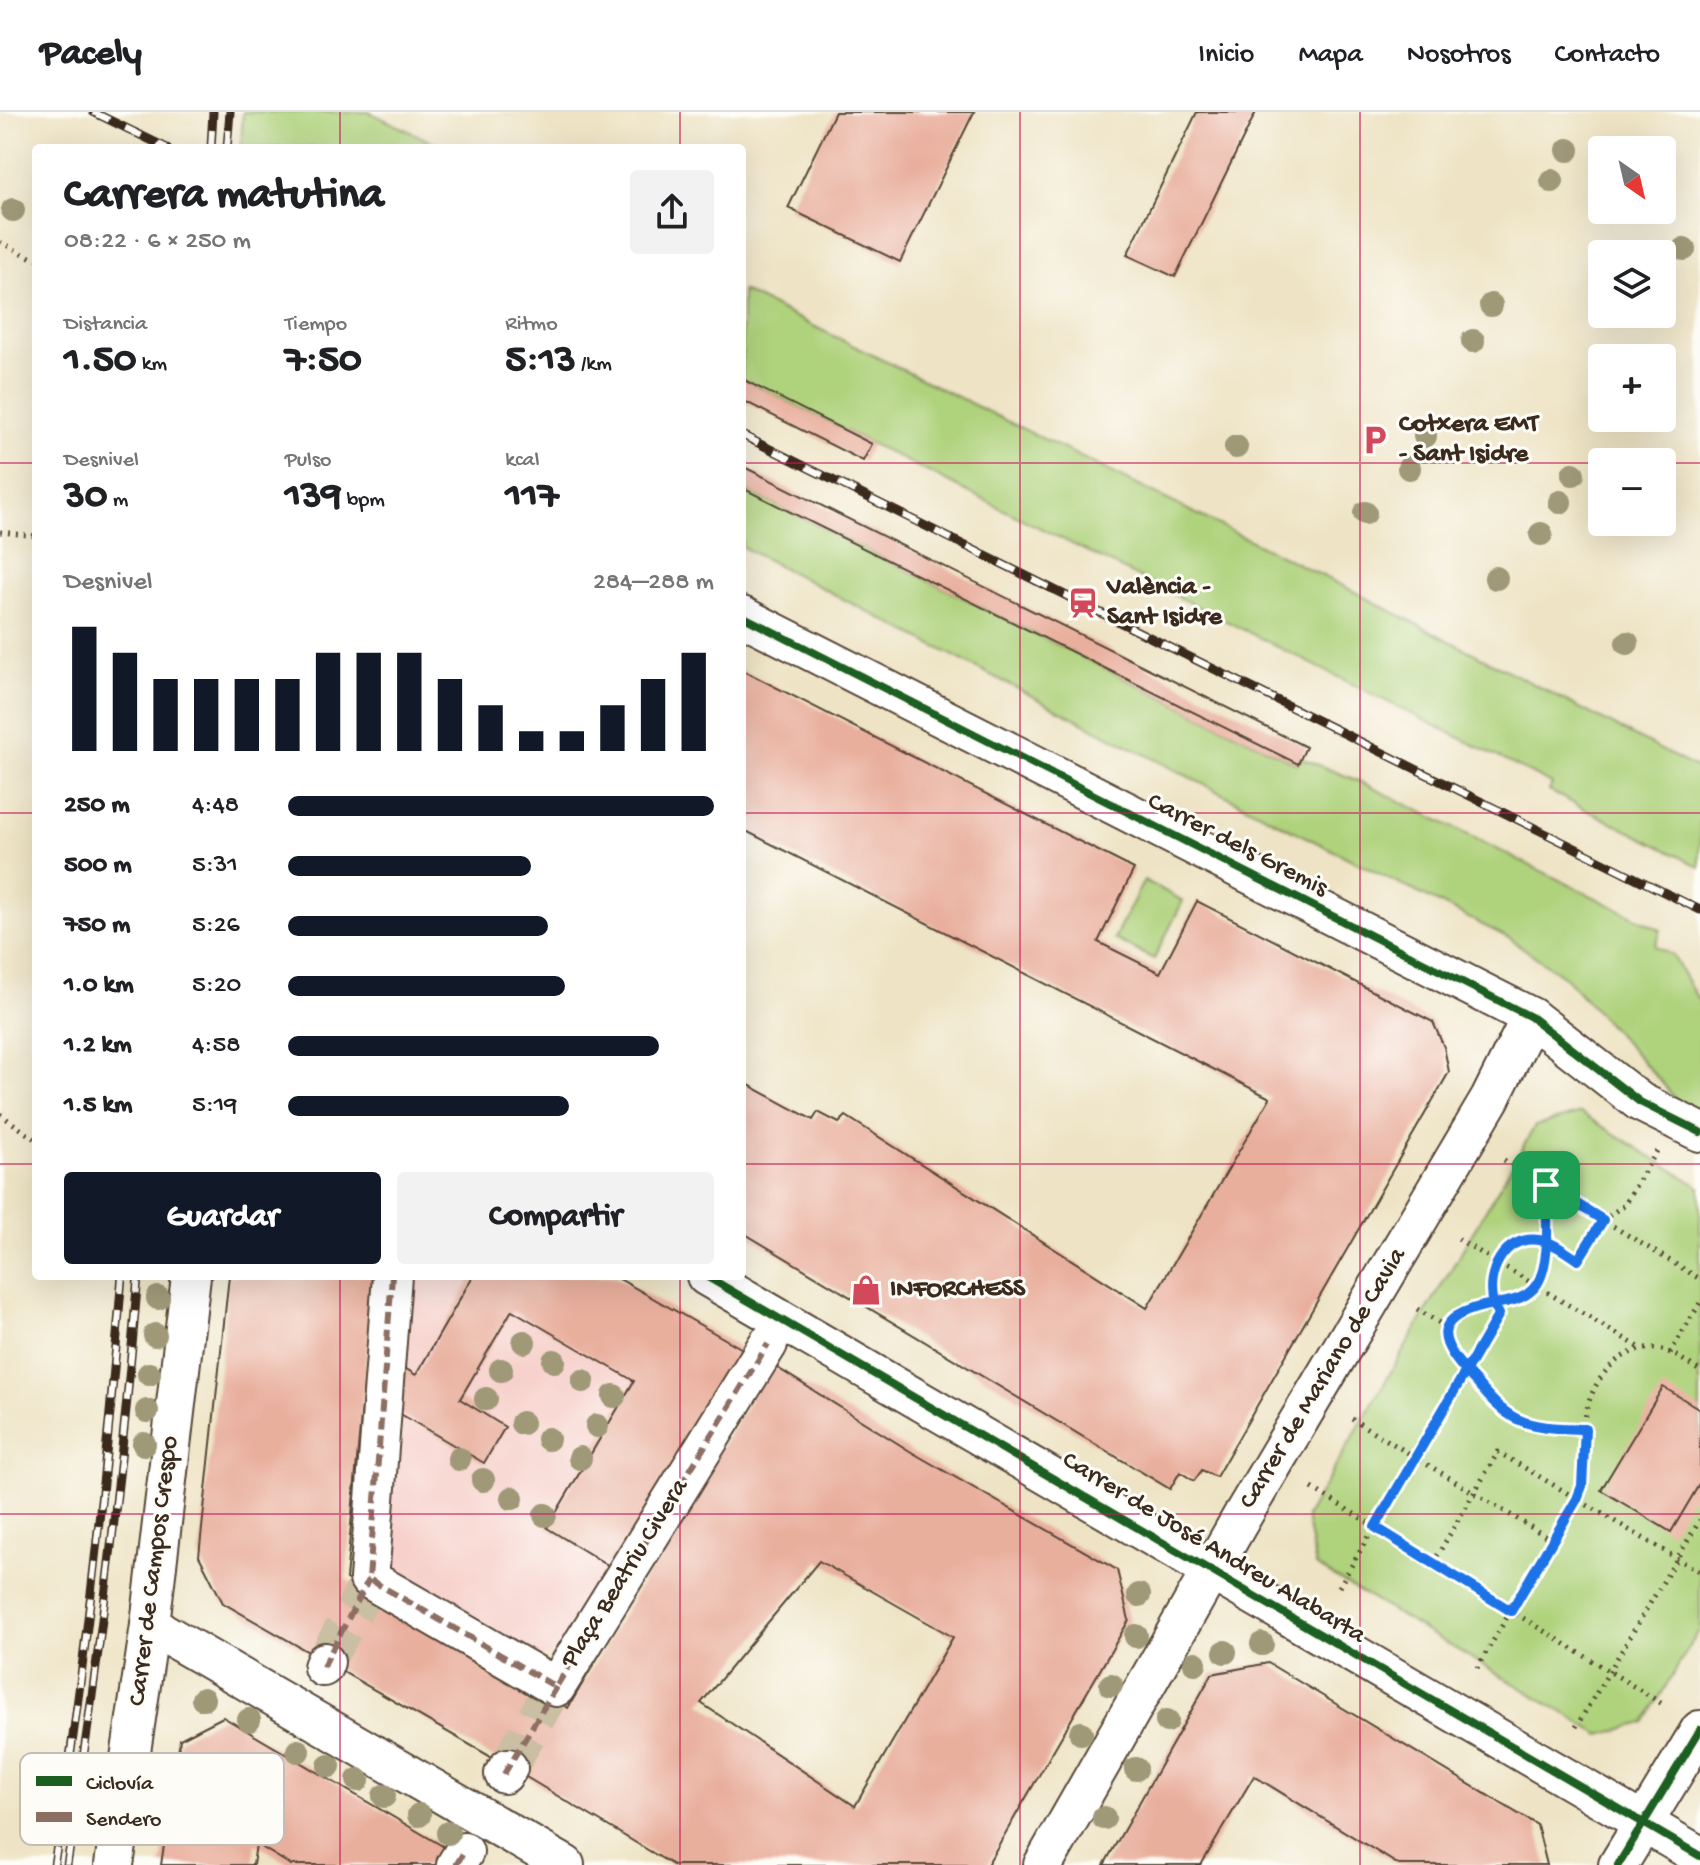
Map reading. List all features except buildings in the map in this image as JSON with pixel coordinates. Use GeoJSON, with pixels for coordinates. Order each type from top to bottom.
{"type":"FeatureCollection","features":[{"type":"Feature","properties":{"kind":"street","name":"Carrer dels Gremis"},"geometry":{"type":"LineString","coordinates":[[746,618],[1531,1017],[1640,1102],[1700,1132]]}},
{"type":"Feature","properties":{"kind":"street","name":"Carrer de Mariano de Cavia"},"geometry":{"type":"LineString","coordinates":[[1043,1865],[1212,1569],[1490,1099],[1531,1017]]}},
{"type":"Feature","properties":{"kind":"street","name":"Carrer de Campos Crespo"},"geometry":{"type":"LineString","coordinates":[[131,1753],[150,1625],[191,1280]]}},
{"type":"Feature","properties":{"kind":"street","name":"Plaça Beatriu Civera"},"geometry":{"type":"LineString","coordinates":[[392,1280],[367,1585],[552,1692],[768,1344]]}},
{"type":"Feature","properties":{"kind":"street","name":"Carrer de José Andreu Alabarta"},"geometry":{"type":"LineString","coordinates":[[713,1280],[1700,1856]]}},
{"type":"Feature","properties":{"kind":"street"},"geometry":{"type":"LineString","coordinates":[[150,1625],[565,1865]]}},
{"type":"Feature","properties":{"kind":"street"},"geometry":{"type":"LineString","coordinates":[[1618,1865],[1700,1730]]}},
{"type":"Feature","properties":{"kind":"street","name":"Carrer de Campos Crespo"},"geometry":{"type":"LineString","coordinates":[[114,1865],[117,1845]]}},
{"type":"Feature","properties":{"kind":"path"},"geometry":{"type":"LineString","coordinates":[[0,242],[32,258]]}},
{"type":"Feature","properties":{"kind":"path"},"geometry":{"type":"LineString","coordinates":[[0,532],[32,536]]}},
{"type":"Feature","properties":{"kind":"path"},"geometry":{"type":"LineString","coordinates":[[0,1114],[32,1137]]}},
{"type":"Feature","properties":{"kind":"path"},"geometry":{"type":"LineString","coordinates":[[1339,1587],[1499,1314],[1493,1304],[1490,1283],[1496,1262],[1516,1244],[1536,1239],[1578,1260],[1603,1220],[1624,1205],[1658,1150]]}},
{"type":"Feature","properties":{"kind":"path"},"geometry":{"type":"LineString","coordinates":[[1504,1160],[1700,1279]]}},
{"type":"Feature","properties":{"kind":"path"},"geometry":{"type":"LineString","coordinates":[[1546,1185],[1544,1268],[1536,1286],[1513,1301],[1467,1309],[1457,1314],[1446,1327],[1444,1337],[1465,1372],[1494,1402],[1518,1419],[1537,1426],[1585,1429]]}},
{"type":"Feature","properties":{"kind":"path"},"geometry":{"type":"LineString","coordinates":[[1458,1239],[1642,1350]]}},
{"type":"Feature","properties":{"kind":"path"},"geometry":{"type":"LineString","coordinates":[[1670,1353],[1700,1303]]}},
{"type":"Feature","properties":{"kind":"path"},"geometry":{"type":"LineString","coordinates":[[1417,1309],[1446,1327]]}},
{"type":"Feature","properties":{"kind":"path"},"geometry":{"type":"LineString","coordinates":[[1477,1668],[1577,1499],[1582,1486],[1588,1407],[1600,1378],[1626,1354],[1642,1350],[1670,1353],[1700,1371]]}},
{"type":"Feature","properties":{"kind":"path"},"geometry":{"type":"LineString","coordinates":[[1352,1419],[1552,1540]]}},
{"type":"Feature","properties":{"kind":"path"},"geometry":{"type":"LineString","coordinates":[[1433,1563],[1498,1452],[1700,1572]]}},
{"type":"Feature","properties":{"kind":"path"},"geometry":{"type":"LineString","coordinates":[[1312,1488],[1664,1705]]}},
{"type":"Feature","properties":{"kind":"path"},"geometry":{"type":"LineString","coordinates":[[1576,1727],[1700,1520]]}},
{"type":"Feature","properties":{"kind":"shaded area"},"geometry":{"type":"Polygon","coordinates":[[[407,1280],[621,1280],[746,1351],[561,1651],[541,1657],[385,1570],[407,1280]]]}},
{"type":"Feature","properties":{"kind":"green space"},"geometry":{"type":"Polygon","coordinates":[[[243,112],[369,112],[436,144],[241,144],[243,112]]]}},
{"type":"Feature","properties":{"kind":"green space"},"geometry":{"type":"Polygon","coordinates":[[[746,293],[1343,586],[1700,770],[1700,867],[1549,791],[1552,784],[746,381],[746,293]]]}},
{"type":"Feature","properties":{"kind":"green space"},"geometry":{"type":"Polygon","coordinates":[[[746,490],[1297,764],[1301,758],[1361,782],[1661,930],[1655,946],[1673,956],[1700,1003],[1700,1122],[1688,1116],[1664,1085],[1567,979],[1509,938],[746,549],[746,490]]]}},
{"type":"Feature","properties":{"kind":"green space"},"geometry":{"type":"Polygon","coordinates":[[[1144,880],[1183,901],[1154,959],[1114,939],[1144,880]]]}},
{"type":"Feature","properties":{"kind":"green space"},"geometry":{"type":"Polygon","coordinates":[[[1581,1113],[1700,1187],[1700,1629],[1644,1723],[1601,1735],[1316,1566],[1306,1517],[1535,1126],[1581,1113]]]}},
{"type":"Feature","properties":{"kind":"tunnel"},"geometry":{"type":"LineString","coordinates":[[325,1662],[365,1590]]}},
{"type":"Feature","properties":{"kind":"tunnel"},"geometry":{"type":"LineString","coordinates":[[508,1768],[548,1697]]}},
{"type":"Feature","properties":{"kind":"railway"},"geometry":{"type":"LineString","coordinates":[[93,112],[159,144]]}},
{"type":"Feature","properties":{"kind":"railway"},"geometry":{"type":"LineString","coordinates":[[211,144],[213,112]]}},
{"type":"Feature","properties":{"kind":"railway"},"geometry":{"type":"LineString","coordinates":[[227,144],[230,112]]}},
{"type":"Feature","properties":{"kind":"railway"},"geometry":{"type":"LineString","coordinates":[[746,437],[1700,910]]}},
{"type":"Feature","properties":{"kind":"railway"},"geometry":{"type":"LineString","coordinates":[[70,1753],[94,1571],[122,1280]]}},
{"type":"Feature","properties":{"kind":"railway"},"geometry":{"type":"LineString","coordinates":[[84,1753],[125,1424],[138,1280]]}},
{"type":"Feature","properties":{"kind":"railway"},"geometry":{"type":"LineString","coordinates":[[54,1865],[57,1845]]}},
{"type":"Feature","properties":{"kind":"railway"},"geometry":{"type":"LineString","coordinates":[[67,1865],[70,1845]]}},
{"type":"Feature","properties":{"kind":"marked path"},"geometry":{"type":"LineString","coordinates":[[392,1280],[369,1579],[556,1687],[768,1344]]}},
{"type":"Feature","properties":{"kind":"marked path"},"geometry":{"type":"LineString","coordinates":[[323,1667],[369,1579]]}},
{"type":"Feature","properties":{"kind":"marked path"},"geometry":{"type":"LineString","coordinates":[[504,1774],[556,1687]]}},
{"type":"Feature","properties":{"kind":"marked path"},"geometry":{"type":"LineString","coordinates":[[456,1865],[464,1852]]}},
{"type":"Feature","properties":{"kind":"cycle path"},"geometry":{"type":"LineString","coordinates":[[746,618],[1531,1017],[1640,1102],[1700,1132]]}},
{"type":"Feature","properties":{"kind":"cycle path"},"geometry":{"type":"LineString","coordinates":[[713,1280],[1700,1856]]}},
{"type":"Feature","properties":{"kind":"cycle path"},"geometry":{"type":"LineString","coordinates":[[1618,1865],[1700,1730]]}},
{"type":"Feature","properties":{"kind":"place","name":"Cotxera EMT - Sant Isidre"},"geometry":{"type":"Point","coordinates":[1375,440]}},
{"type":"Feature","properties":{"kind":"place","name":"València - Sant Isidre"},"geometry":{"type":"Point","coordinates":[1083,603]}},
{"type":"Feature","properties":{"kind":"place","name":"INFORCHESS"},"geometry":{"type":"Point","coordinates":[866,1290]}},
{"type":"Feature","properties":{"kind":"route"},"geometry":{"type":"LineString","coordinates":[[1546,1185],[1545,1241],[1545,1260],[1542,1276],[1533,1290],[1525,1295],[1513,1301],[1493,1304],[1499,1314],[1465,1372],[1375,1527],[1511,1611],[1577,1499],[1582,1486],[1585,1429],[1537,1426],[1506,1413],[1465,1372],[1451,1354],[1444,1337],[1446,1327],[1457,1314],[1493,1304],[1490,1283],[1496,1262],[1516,1244],[1536,1239],[1545,1241],[1578,1260],[1603,1220],[1546,1185]]}}]}
